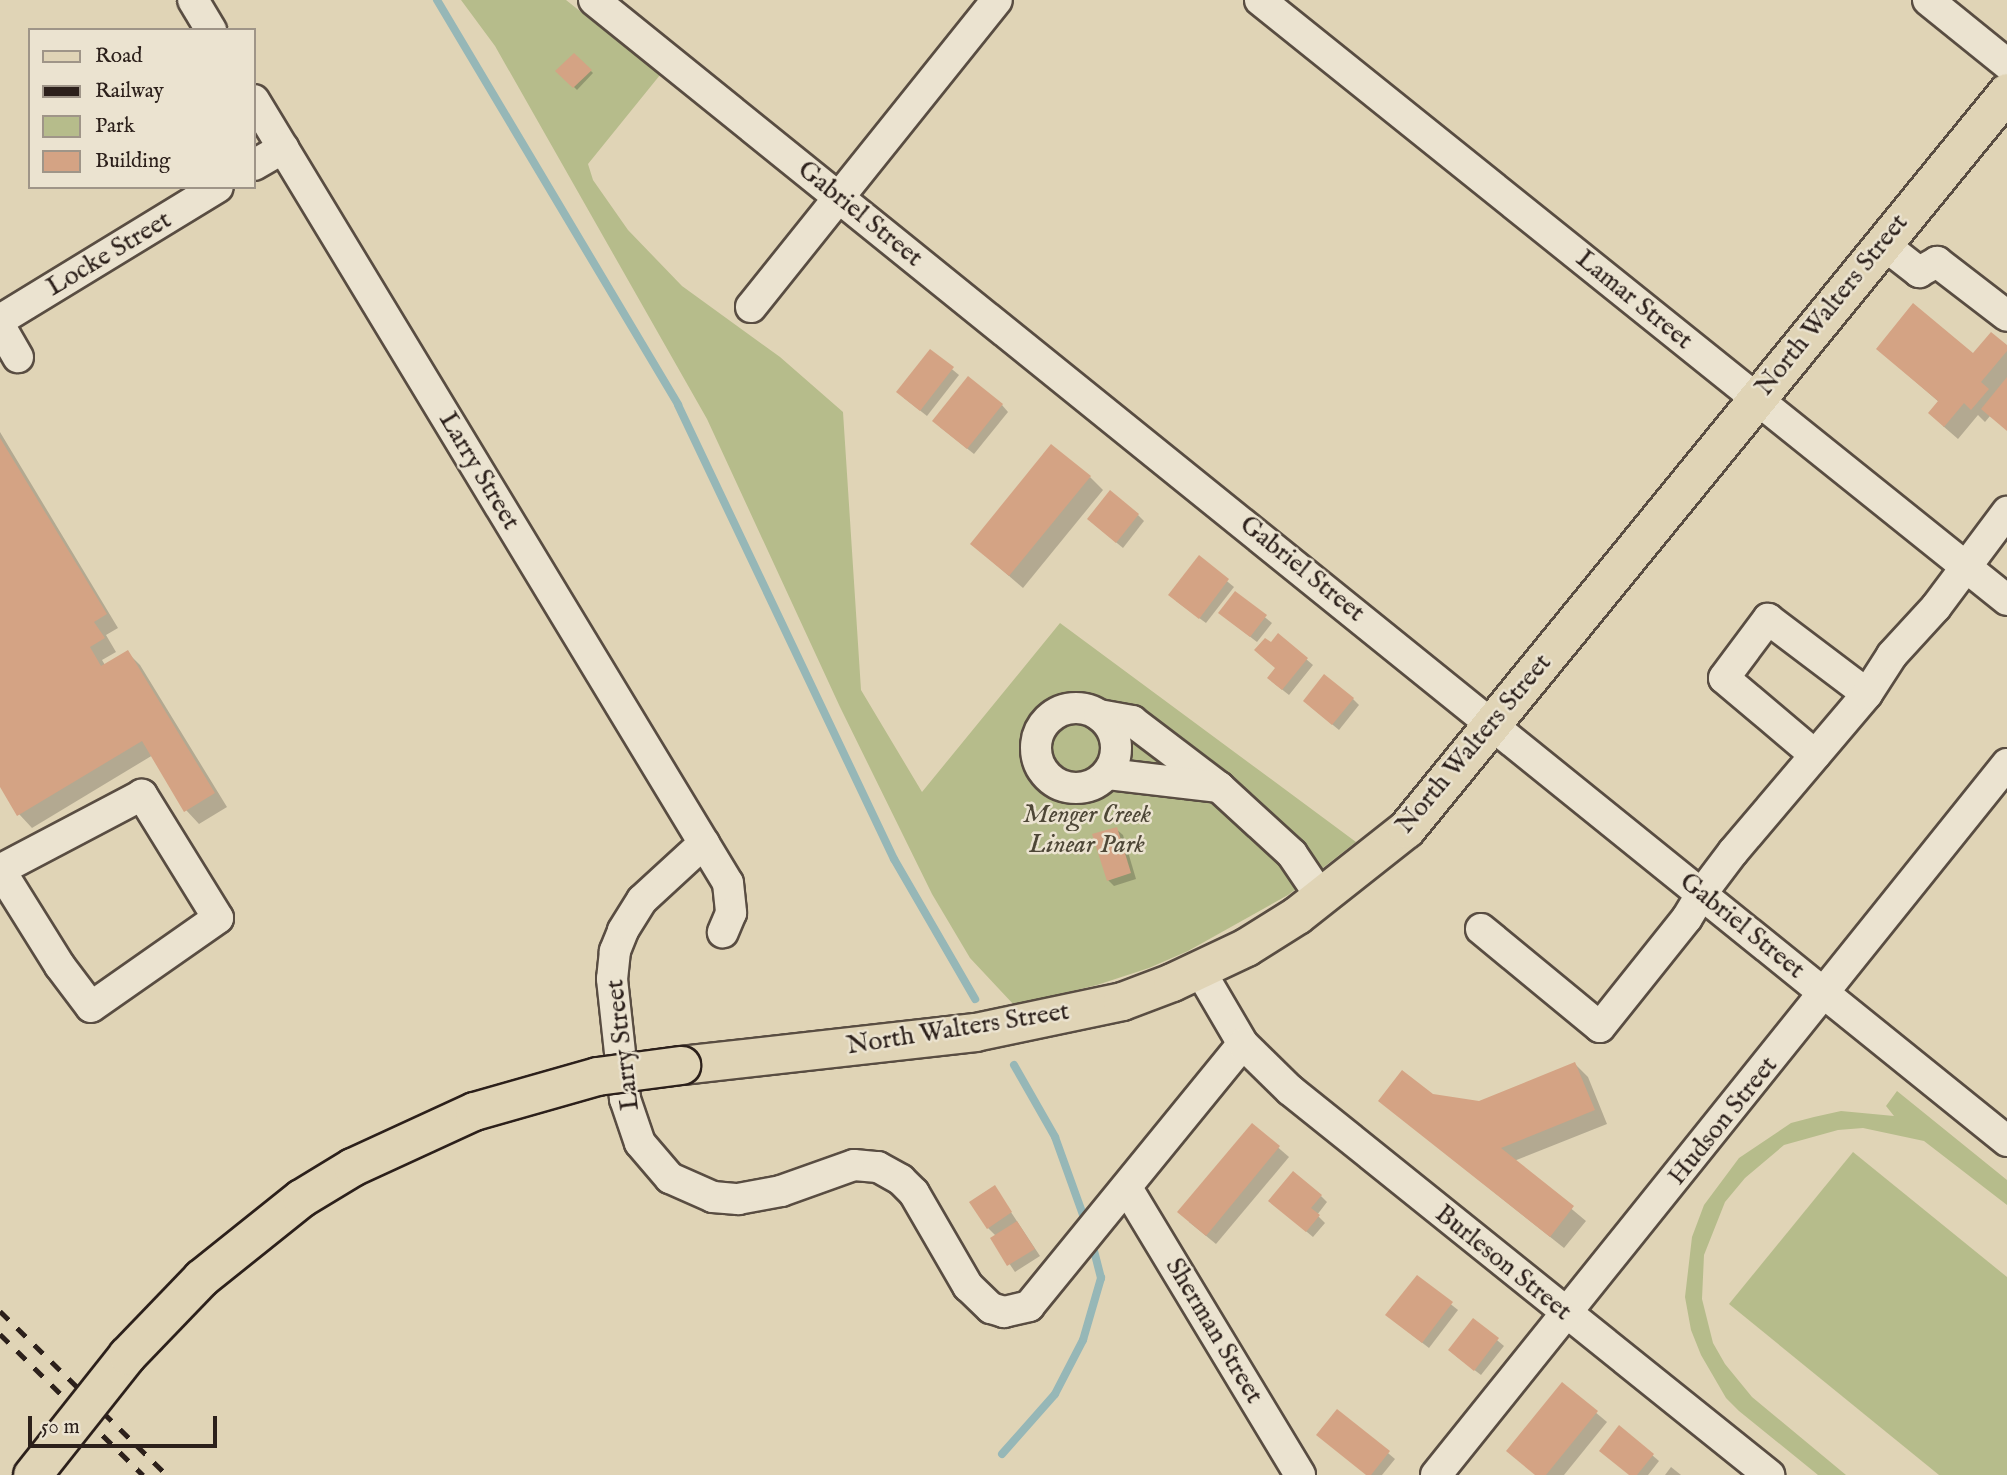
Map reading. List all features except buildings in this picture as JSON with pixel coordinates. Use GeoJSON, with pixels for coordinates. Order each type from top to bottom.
{"type":"FeatureCollection","features":[{"type":"Feature","properties":{"kind":"main road","name":"North Walters Street"},"geometry":{"type":"LineString","coordinates":[[32,1475],[112,1373],[173,1307],[229,1254],[301,1198],[352,1167],[474,1111],[597,1076],[999,1028],[1122,1001],[1246,947],[1321,897],[1406,829],[2007,92]]}},
{"type":"Feature","properties":{"kind":"street"},"geometry":{"type":"LineString","coordinates":[[193,0],[210,28]]}},
{"type":"Feature","properties":{"kind":"street","name":"Gabriel Street"},"geometry":{"type":"LineString","coordinates":[[594,0],[1494,724],[2007,1141]]}},
{"type":"Feature","properties":{"kind":"street"},"geometry":{"type":"LineString","coordinates":[[751,307],[997,0]]}},
{"type":"Feature","properties":{"kind":"street","name":"Lamar Street"},"geometry":{"type":"LineString","coordinates":[[1260,0],[2007,600]]}},
{"type":"Feature","properties":{"kind":"street"},"geometry":{"type":"LineString","coordinates":[[1928,0],[2007,64]]}},
{"type":"Feature","properties":{"kind":"street","name":"Larry Street"},"geometry":{"type":"LineString","coordinates":[[256,103],[728,883],[731,913],[723,932]]}},
{"type":"Feature","properties":{"kind":"street"},"geometry":{"type":"LineString","coordinates":[[256,164],[283,148]]}},
{"type":"Feature","properties":{"kind":"street","name":"Locke Street"},"geometry":{"type":"LineString","coordinates":[[0,320],[215,189]]}},
{"type":"Feature","properties":{"kind":"street"},"geometry":{"type":"LineString","coordinates":[[1882,244],[1919,272],[1937,262],[2007,316]]}},
{"type":"Feature","properties":{"kind":"street"},"geometry":{"type":"LineString","coordinates":[[0,326],[18,357]]}},
{"type":"Feature","properties":{"kind":"street"},"geometry":{"type":"LineString","coordinates":[[1481,929],[1600,1027],[1687,918],[1702,893],[1867,694],[1892,655],[1936,607],[2007,512]]}},
{"type":"Feature","properties":{"kind":"street"},"geometry":{"type":"LineString","coordinates":[[1815,755],[1724,678],[1768,619],[1867,694]]}},
{"type":"Feature","properties":{"kind":"street"},"geometry":{"type":"LineString","coordinates":[[1099,715],[1115,736],[1115,762],[1108,774],[1087,788],[1060,785],[1048,778],[1036,754],[1036,740],[1049,717],[1074,708],[1132,721],[1219,787],[1292,855],[1321,897]]}},
{"type":"Feature","properties":{"kind":"street","name":"Hudson Street"},"geometry":{"type":"LineString","coordinates":[[1436,1475],[2007,764]]}},
{"type":"Feature","properties":{"kind":"street"},"geometry":{"type":"LineString","coordinates":[[1108,774],[1219,787]]}},
{"type":"Feature","properties":{"kind":"street"},"geometry":{"type":"LineString","coordinates":[[142,794],[218,918],[91,1007],[60,965],[0,869],[142,794]]}},
{"type":"Feature","properties":{"kind":"street","name":"Larry Street"},"geometry":{"type":"LineString","coordinates":[[704,843],[642,900],[623,931],[615,951],[612,979],[625,1099],[640,1143],[657,1165],[682,1186],[713,1197],[738,1199],[781,1191],[854,1165],[878,1167],[901,1180],[914,1193],[976,1296],[1004,1312],[1029,1306],[1127,1188]]}},
{"type":"Feature","properties":{"kind":"street","name":"Burleson Street"},"geometry":{"type":"LineString","coordinates":[[1199,969],[1243,1044],[1290,1090],[1769,1475]]}},
{"type":"Feature","properties":{"kind":"street"},"geometry":{"type":"LineString","coordinates":[[1127,1188],[1243,1044]]}},
{"type":"Feature","properties":{"kind":"street","name":"Sherman Street"},"geometry":{"type":"LineString","coordinates":[[1127,1188],[1300,1475]]}},
{"type":"Feature","properties":{"kind":"green space","name":"Menger Creek Linear Park"},"geometry":{"type":"Polygon","coordinates":[[[461,0],[566,0],[660,75],[588,164],[593,180],[628,230],[682,286],[780,357],[843,412],[861,690],[922,792],[1060,623],[1356,842],[1288,895],[1188,951],[1149,968],[1097,985],[1014,1005],[970,958],[932,894],[840,707],[707,419],[495,46],[461,0]]]}},
{"type":"Feature","properties":{"kind":"green space"},"geometry":{"type":"Polygon","coordinates":[[[1897,1091],[2007,1180],[2007,1205],[1924,1141],[1863,1128],[1838,1130],[1784,1145],[1745,1178],[1725,1202],[1704,1255],[1702,1299],[1713,1343],[1725,1364],[1752,1397],[1846,1475],[1818,1475],[1726,1398],[1701,1355],[1691,1330],[1685,1297],[1692,1237],[1704,1205],[1739,1158],[1791,1123],[1841,1111],[1894,1116],[1886,1106],[1897,1091]]]}},
{"type":"Feature","properties":{"kind":"green space"},"geometry":{"type":"Polygon","coordinates":[[[1853,1152],[2007,1277],[2007,1475],[1939,1475],[1729,1304],[1853,1152]]]}},
{"type":"Feature","properties":{"kind":"waterway"},"geometry":{"type":"LineString","coordinates":[[437,0],[678,405],[894,859],[975,999]]}},
{"type":"Feature","properties":{"kind":"waterway"},"geometry":{"type":"LineString","coordinates":[[1014,1065],[1055,1137],[1086,1223]]}},
{"type":"Feature","properties":{"kind":"waterway"},"geometry":{"type":"LineString","coordinates":[[1002,1454],[1055,1394],[1083,1340],[1101,1278],[1091,1239]]}},
{"type":"Feature","properties":{"kind":"railway"},"geometry":{"type":"LineString","coordinates":[[0,1311],[167,1475]]}},
{"type":"Feature","properties":{"kind":"railway"},"geometry":{"type":"LineString","coordinates":[[0,1334],[143,1475]]}}]}
